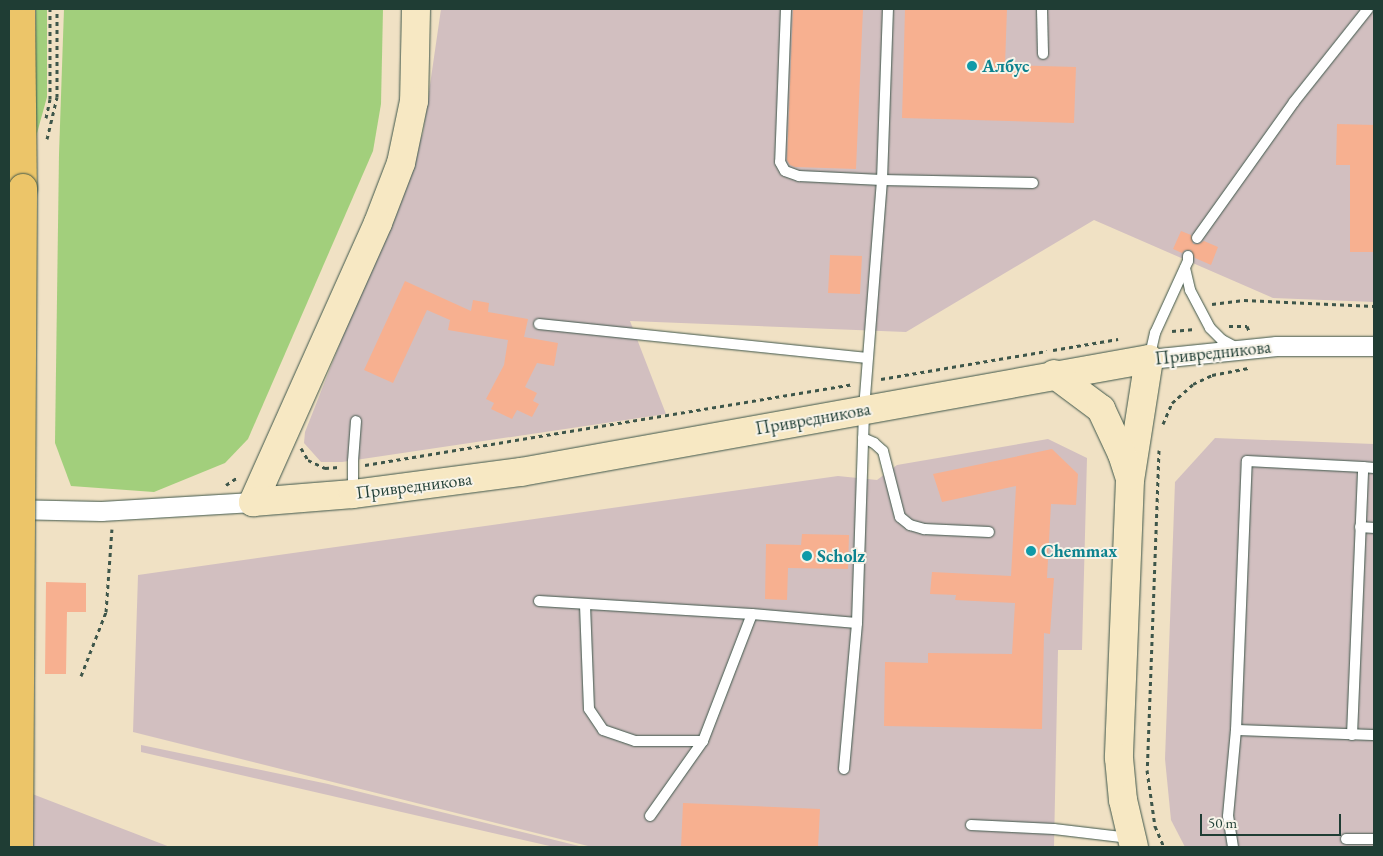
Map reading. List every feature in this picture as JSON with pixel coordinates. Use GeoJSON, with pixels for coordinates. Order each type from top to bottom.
{"type":"FeatureCollection","features":[{"type":"Feature","properties":{"kind":"main road"},"geometry":{"type":"LineString","coordinates":[[18,847],[23,188],[21,9]]}},
{"type":"Feature","properties":{"kind":"street"},"geometry":{"type":"LineString","coordinates":[[253,502],[378,223],[401,163],[414,101],[416,9]]}},
{"type":"Feature","properties":{"kind":"street","name":"Привредникова"},"geometry":{"type":"LineString","coordinates":[[9,509],[112,510],[353,494],[521,472],[1054,374],[1245,343],[1374,346]]}},
{"type":"Feature","properties":{"kind":"street"},"geometry":{"type":"LineString","coordinates":[[1132,843],[1122,800],[1119,758],[1130,480],[1149,359]]}},
{"type":"Feature","properties":{"kind":"street"},"geometry":{"type":"LineString","coordinates":[[1054,374],[1102,409],[1122,454],[1130,480]]}},
{"type":"Feature","properties":{"kind":"lane"},"geometry":{"type":"LineString","coordinates":[[786,9],[780,162],[785,171],[799,176],[882,180],[1033,183]]}},
{"type":"Feature","properties":{"kind":"lane"},"geometry":{"type":"LineString","coordinates":[[844,769],[857,623],[864,410],[882,180],[888,9]]}},
{"type":"Feature","properties":{"kind":"lane"},"geometry":{"type":"LineString","coordinates":[[1042,9],[1043,54]]}},
{"type":"Feature","properties":{"kind":"lane"},"geometry":{"type":"LineString","coordinates":[[1197,238],[1294,102],[1368,9]]}},
{"type":"Feature","properties":{"kind":"lane"},"geometry":{"type":"LineString","coordinates":[[1149,359],[1155,333],[1185,268],[1188,256]]}},
{"type":"Feature","properties":{"kind":"lane"},"geometry":{"type":"LineString","coordinates":[[1185,268],[1190,290],[1210,328],[1222,340],[1245,343]]}},
{"type":"Feature","properties":{"kind":"lane"},"geometry":{"type":"LineString","coordinates":[[539,324],[867,358]]}},
{"type":"Feature","properties":{"kind":"lane"},"geometry":{"type":"LineString","coordinates":[[353,494],[356,421]]}},
{"type":"Feature","properties":{"kind":"lane"},"geometry":{"type":"LineString","coordinates":[[863,438],[874,443],[883,451],[900,517],[910,525],[924,529],[989,532]]}},
{"type":"Feature","properties":{"kind":"lane"},"geometry":{"type":"LineString","coordinates":[[1233,847],[1228,816],[1236,730],[1247,461],[1374,468]]}},
{"type":"Feature","properties":{"kind":"lane"},"geometry":{"type":"LineString","coordinates":[[1352,735],[1363,467]]}},
{"type":"Feature","properties":{"kind":"lane"},"geometry":{"type":"LineString","coordinates":[[1360,527],[1374,528]]}},
{"type":"Feature","properties":{"kind":"lane"},"geometry":{"type":"LineString","coordinates":[[539,601],[752,614],[857,623]]}},
{"type":"Feature","properties":{"kind":"lane"},"geometry":{"type":"LineString","coordinates":[[585,605],[589,709],[603,730],[635,741],[703,741]]}},
{"type":"Feature","properties":{"kind":"lane"},"geometry":{"type":"LineString","coordinates":[[650,816],[703,741],[752,614]]}},
{"type":"Feature","properties":{"kind":"lane"},"geometry":{"type":"LineString","coordinates":[[1236,730],[1374,736]]}},
{"type":"Feature","properties":{"kind":"lane"},"geometry":{"type":"LineString","coordinates":[[970,826],[1054,829],[1132,843]]}},
{"type":"Feature","properties":{"kind":"lane"},"geometry":{"type":"LineString","coordinates":[[1346,839],[1374,839]]}},
{"type":"Feature","properties":{"kind":"path"},"geometry":{"type":"LineString","coordinates":[[46,144],[57,97],[57,9]]}},
{"type":"Feature","properties":{"kind":"path"},"geometry":{"type":"LineString","coordinates":[[1228,302],[1244,300],[1374,306]]}},
{"type":"Feature","properties":{"kind":"path"},"geometry":{"type":"LineString","coordinates":[[1162,426],[1172,403],[1193,384],[1212,375],[1244,370],[1251,366],[1245,343]]}},
{"type":"Feature","properties":{"kind":"path"},"geometry":{"type":"LineString","coordinates":[[1160,445],[1147,770],[1155,826],[1164,847]]}},
{"type":"Feature","properties":{"kind":"path"},"geometry":{"type":"LineString","coordinates":[[82,676],[106,612],[112,510]]}},
{"type":"Feature","properties":{"kind":"shaded area"},"geometry":{"type":"Polygon","coordinates":[[[441,9],[1374,9],[1374,302],[1273,298],[1094,220],[906,332],[630,321],[666,414],[342,462],[321,462],[304,443],[305,432],[423,133],[441,9]]]}},
{"type":"Feature","properties":{"kind":"shaded area"},"geometry":{"type":"Polygon","coordinates":[[[1215,438],[1374,444],[1374,847],[1185,847],[1171,820],[1165,759],[1175,482],[1215,438]]]}},
{"type":"Feature","properties":{"kind":"shaded area"},"geometry":{"type":"Polygon","coordinates":[[[1048,439],[1087,458],[1082,650],[1058,650],[1054,847],[592,847],[133,732],[138,575],[838,476],[877,480],[897,465],[1048,439]]]}},
{"type":"Feature","properties":{"kind":"shaded area"},"geometry":{"type":"Polygon","coordinates":[[[141,745],[328,784],[583,847],[554,847],[141,752],[141,745]]]}},
{"type":"Feature","properties":{"kind":"shaded area"},"geometry":{"type":"Polygon","coordinates":[[[9,785],[118,827],[170,847],[9,847],[9,785]]]}},
{"type":"Feature","properties":{"kind":"green space"},"geometry":{"type":"Polygon","coordinates":[[[36,9],[47,9],[47,97],[34,144],[36,9]]]}},
{"type":"Feature","properties":{"kind":"green space"},"geometry":{"type":"Polygon","coordinates":[[[64,9],[383,9],[381,104],[373,151],[248,439],[225,463],[154,492],[71,486],[55,443],[59,154],[64,9]]]}},
{"type":"Feature","properties":{"kind":"building"},"geometry":{"type":"Polygon","coordinates":[[[793,9],[863,9],[856,169],[795,167],[790,165],[787,160],[793,9]]]}},
{"type":"Feature","properties":{"kind":"building","name":"Албус"},"geometry":{"type":"Polygon","coordinates":[[[905,9],[1007,9],[1005,65],[1076,67],[1074,123],[902,118],[905,9]]]}},
{"type":"Feature","properties":{"kind":"building"},"geometry":{"type":"Polygon","coordinates":[[[1337,124],[1374,125],[1374,252],[1350,252],[1350,165],[1336,165],[1337,124]]]}},
{"type":"Feature","properties":{"kind":"building"},"geometry":{"type":"Polygon","coordinates":[[[1181,231],[1191,235],[1193,244],[1199,244],[1204,241],[1218,247],[1211,265],[1195,258],[1191,250],[1185,250],[1182,253],[1173,249],[1181,231]]]}},
{"type":"Feature","properties":{"kind":"building"},"geometry":{"type":"Polygon","coordinates":[[[830,255],[862,256],[860,294],[828,293],[830,255]]]}},
{"type":"Feature","properties":{"kind":"building"},"geometry":{"type":"Polygon","coordinates":[[[405,281],[471,311],[473,300],[489,303],[488,312],[528,319],[524,337],[558,343],[554,366],[537,363],[525,387],[537,393],[533,401],[539,404],[532,417],[517,410],[512,419],[491,409],[494,403],[486,399],[504,365],[508,340],[448,330],[450,320],[427,310],[393,383],[364,370],[405,281]]]}},
{"type":"Feature","properties":{"kind":"building"},"geometry":{"type":"Polygon","coordinates":[[[1052,449],[1078,474],[1076,505],[1051,504],[1047,578],[1054,578],[1050,634],[1044,633],[1042,729],[884,726],[885,662],[928,663],[928,653],[1012,654],[1015,603],[955,600],[956,595],[930,594],[932,572],[1011,576],[1016,486],[942,502],[933,474],[1052,449]]]}},
{"type":"Feature","properties":{"kind":"building","name":"Scholz"},"geometry":{"type":"Polygon","coordinates":[[[802,534],[849,535],[848,569],[788,568],[787,600],[765,599],[766,544],[801,545],[802,534]]]}},
{"type":"Feature","properties":{"kind":"building"},"geometry":{"type":"Polygon","coordinates":[[[46,582],[86,583],[86,612],[67,612],[66,674],[45,674],[46,582]]]}},
{"type":"Feature","properties":{"kind":"building"},"geometry":{"type":"Polygon","coordinates":[[[683,803],[820,809],[818,847],[681,847],[683,803]]]}},
{"type":"Feature","properties":{"kind":"place","name":"Албус"},"geometry":{"type":"Point","coordinates":[972,66]}},
{"type":"Feature","properties":{"kind":"place","name":"Chemmax"},"geometry":{"type":"Point","coordinates":[1031,551]}},
{"type":"Feature","properties":{"kind":"place","name":"Scholz"},"geometry":{"type":"Point","coordinates":[807,556]}}]}
